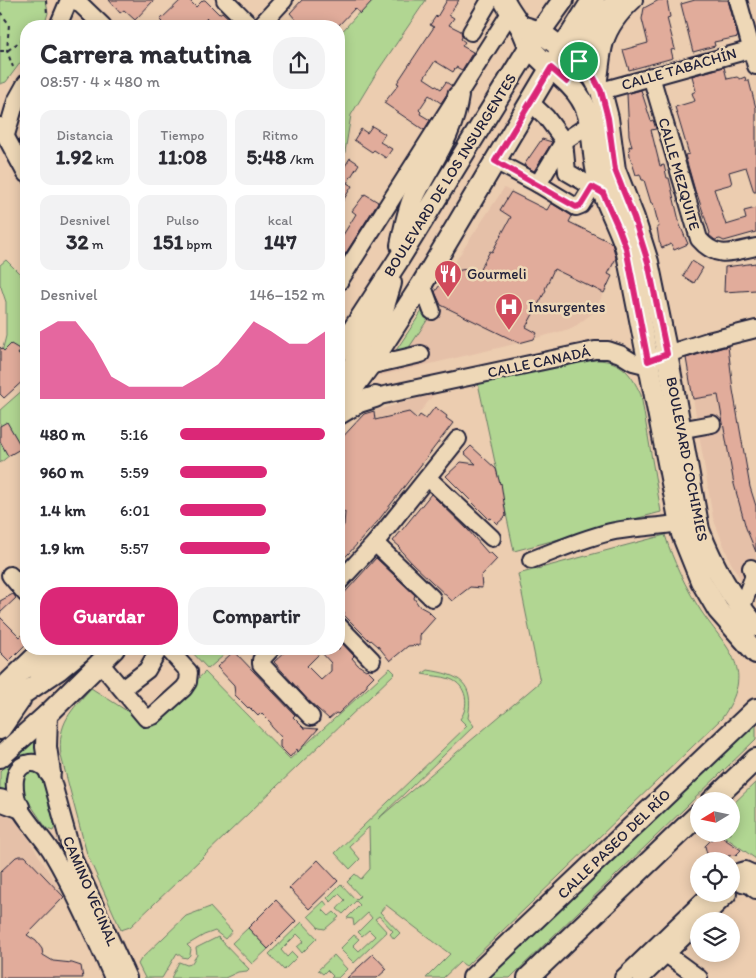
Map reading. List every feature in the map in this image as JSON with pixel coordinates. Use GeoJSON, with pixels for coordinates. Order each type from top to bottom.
{"type":"FeatureCollection","features":[{"type":"Feature","properties":{"kind":"main road","name":"BOULEVARD DE LOS INSURGENTES"},"geometry":{"type":"LineString","coordinates":[[345,342],[397,262],[521,24],[563,0]]}},
{"type":"Feature","properties":{"kind":"main road","name":"BOULEVARD DE LOS INSURGENTES"},"geometry":{"type":"LineString","coordinates":[[345,400],[422,284],[563,47],[594,0]]}},
{"type":"Feature","properties":{"kind":"main road"},"geometry":{"type":"LineString","coordinates":[[567,82],[603,17],[618,0]]}},
{"type":"Feature","properties":{"kind":"main road","name":"BOULEVARD COCHIMIES"},"geometry":{"type":"LineString","coordinates":[[521,24],[563,47],[579,61],[599,88],[608,118],[615,170],[634,218],[648,262],[658,357],[682,534],[701,581],[718,610],[756,653]]}},
{"type":"Feature","properties":{"kind":"main road","name":"BOULEVARD COCHIMIES"},"geometry":{"type":"LineString","coordinates":[[521,24],[551,68],[567,82],[582,101],[590,124],[598,190],[618,227],[626,248],[680,430],[699,530],[717,572],[741,609],[756,626]]}},
{"type":"Feature","properties":{"kind":"main road"},"geometry":{"type":"LineString","coordinates":[[345,378],[380,320],[415,193],[449,132],[456,111],[458,96]]}},
{"type":"Feature","properties":{"kind":"main road"},"geometry":{"type":"LineString","coordinates":[[345,410],[374,396]]}},
{"type":"Feature","properties":{"kind":"main road"},"geometry":{"type":"LineString","coordinates":[[0,691],[38,655]]}},
{"type":"Feature","properties":{"kind":"main road"},"geometry":{"type":"LineString","coordinates":[[0,729],[24,693],[55,655]]}},
{"type":"Feature","properties":{"kind":"main road"},"geometry":{"type":"LineString","coordinates":[[0,709],[58,670],[76,655]]}},
{"type":"Feature","properties":{"kind":"main road"},"geometry":{"type":"LineString","coordinates":[[0,757],[47,715],[106,657]]}},
{"type":"Feature","properties":{"kind":"main road","name":"CALLE PASEO DEL RÍO"},"geometry":{"type":"LineString","coordinates":[[473,978],[756,709]]}},
{"type":"Feature","properties":{"kind":"main road"},"geometry":{"type":"LineString","coordinates":[[47,715],[45,742],[50,773]]}},
{"type":"Feature","properties":{"kind":"main road"},"geometry":{"type":"LineString","coordinates":[[721,792],[756,759]]}},
{"type":"Feature","properties":{"kind":"main road"},"geometry":{"type":"LineString","coordinates":[[528,978],[690,823]]}},
{"type":"Feature","properties":{"kind":"street"},"geometry":{"type":"LineString","coordinates":[[54,20],[69,0]]}},
{"type":"Feature","properties":{"kind":"street"},"geometry":{"type":"LineString","coordinates":[[76,0],[97,20]]}},
{"type":"Feature","properties":{"kind":"street"},"geometry":{"type":"LineString","coordinates":[[225,0],[245,20]]}},
{"type":"Feature","properties":{"kind":"street"},"geometry":{"type":"LineString","coordinates":[[266,20],[284,0]]}},
{"type":"Feature","properties":{"kind":"street"},"geometry":{"type":"LineString","coordinates":[[471,32],[490,0]]}},
{"type":"Feature","properties":{"kind":"street"},"geometry":{"type":"LineString","coordinates":[[599,88],[605,42],[617,18],[634,0]]}},
{"type":"Feature","properties":{"kind":"street"},"geometry":{"type":"LineString","coordinates":[[738,0],[754,49],[756,66]]}},
{"type":"Feature","properties":{"kind":"street"},"geometry":{"type":"LineString","coordinates":[[345,273],[458,96],[521,24]]}},
{"type":"Feature","properties":{"kind":"street","name":"CALLE TABACHÍN"},"geometry":{"type":"LineString","coordinates":[[599,88],[754,49]]}},
{"type":"Feature","properties":{"kind":"street","name":"CALLE MEZQUITE"},"geometry":{"type":"LineString","coordinates":[[651,76],[698,239],[706,248],[715,252],[724,253],[756,247]]}},
{"type":"Feature","properties":{"kind":"street"},"geometry":{"type":"LineString","coordinates":[[20,94],[3,130],[20,163]]}},
{"type":"Feature","properties":{"kind":"street"},"geometry":{"type":"LineString","coordinates":[[495,161],[576,207],[598,190],[567,172],[564,141],[546,117],[530,102]]}},
{"type":"Feature","properties":{"kind":"street"},"geometry":{"type":"LineString","coordinates":[[538,184],[564,141],[590,124]]}},
{"type":"Feature","properties":{"kind":"street"},"geometry":{"type":"LineString","coordinates":[[422,284],[432,312]]}},
{"type":"Feature","properties":{"kind":"street","name":"CALLE CANADÁ"},"geometry":{"type":"LineString","coordinates":[[374,396],[595,350],[608,350],[641,364],[708,341],[754,332]]}},
{"type":"Feature","properties":{"kind":"street"},"geometry":{"type":"LineString","coordinates":[[369,366],[421,354]]}},
{"type":"Feature","properties":{"kind":"street"},"geometry":{"type":"LineString","coordinates":[[680,430],[712,424]]}},
{"type":"Feature","properties":{"kind":"street"},"geometry":{"type":"LineString","coordinates":[[345,576],[375,543],[458,439]]}},
{"type":"Feature","properties":{"kind":"street"},"geometry":{"type":"LineString","coordinates":[[428,478],[492,538]]}},
{"type":"Feature","properties":{"kind":"street"},"geometry":{"type":"LineString","coordinates":[[531,560],[615,531],[658,527],[680,522]]}},
{"type":"Feature","properties":{"kind":"street"},"geometry":{"type":"LineString","coordinates":[[375,543],[432,598]]}},
{"type":"Feature","properties":{"kind":"street"},"geometry":{"type":"LineString","coordinates":[[741,609],[753,578],[751,568]]}},
{"type":"Feature","properties":{"kind":"street"},"geometry":{"type":"LineString","coordinates":[[10,575],[20,587]]}},
{"type":"Feature","properties":{"kind":"street"},"geometry":{"type":"LineString","coordinates":[[345,632],[372,660]]}},
{"type":"Feature","properties":{"kind":"street"},"geometry":{"type":"LineString","coordinates":[[125,687],[147,670],[156,655]]}},
{"type":"Feature","properties":{"kind":"street"},"geometry":{"type":"LineString","coordinates":[[106,657],[146,718],[153,716],[184,688],[188,682],[189,672],[173,655]]}},
{"type":"Feature","properties":{"kind":"street"},"geometry":{"type":"LineString","coordinates":[[266,655],[261,660],[261,664],[311,717]]}},
{"type":"Feature","properties":{"kind":"street"},"geometry":{"type":"LineString","coordinates":[[9,803],[16,773],[21,767],[32,763],[40,764],[50,773]]}},
{"type":"Feature","properties":{"kind":"street","name":"CAMINO VECINAL"},"geometry":{"type":"LineString","coordinates":[[50,773],[74,860],[128,978]]}},
{"type":"Feature","properties":{"kind":"street","name":"CAMINO VECINAL"},"geometry":{"type":"LineString","coordinates":[[9,803],[46,844],[70,885],[113,978]]}},
{"type":"Feature","properties":{"kind":"street"},"geometry":{"type":"LineString","coordinates":[[641,978],[661,950],[703,902]]}},
{"type":"Feature","properties":{"kind":"street"},"geometry":{"type":"LineString","coordinates":[[709,912],[720,902]]}},
{"type":"Feature","properties":{"kind":"street"},"geometry":{"type":"LineString","coordinates":[[623,978],[690,929]]}},
{"type":"Feature","properties":{"kind":"street"},"geometry":{"type":"LineString","coordinates":[[661,950],[699,978]]}},
{"type":"Feature","properties":{"kind":"path"},"geometry":{"type":"LineString","coordinates":[[46,0],[51,20]]}},
{"type":"Feature","properties":{"kind":"path"},"geometry":{"type":"LineString","coordinates":[[0,12],[9,24],[7,51],[13,67]]}},
{"type":"Feature","properties":{"kind":"path"},"geometry":{"type":"LineString","coordinates":[[0,51],[7,51],[20,41]]}},
{"type":"Feature","properties":{"kind":"shaded area"},"geometry":{"type":"Polygon","coordinates":[[[504,188],[621,248],[594,312],[573,328],[519,343],[379,376],[504,188]]]}},
{"type":"Feature","properties":{"kind":"shaded area"},"geometry":{"type":"Polygon","coordinates":[[[728,345],[733,390],[750,487],[756,506],[756,600],[745,587],[730,561],[713,518],[686,355],[728,345]]]}},
{"type":"Feature","properties":{"kind":"shaded area"},"geometry":{"type":"Polygon","coordinates":[[[435,393],[345,507],[345,435],[364,414],[435,393]]]}},
{"type":"Feature","properties":{"kind":"shaded area"},"geometry":{"type":"Polygon","coordinates":[[[0,812],[14,819],[22,828],[64,897],[37,924],[0,887],[0,812]]]}},
{"type":"Feature","properties":{"kind":"green space"},"geometry":{"type":"Polygon","coordinates":[[[0,0],[46,0],[48,13],[46,20],[20,20],[20,63],[6,82],[0,84],[0,0]]]}},
{"type":"Feature","properties":{"kind":"green space"},"geometry":{"type":"Polygon","coordinates":[[[370,0],[426,0],[377,72],[351,115],[345,152],[345,28],[370,0]]]}},
{"type":"Feature","properties":{"kind":"green space"},"geometry":{"type":"Polygon","coordinates":[[[6,260],[20,274],[20,363],[2,352],[6,336],[6,302],[0,284],[0,265],[6,260]]]}},
{"type":"Feature","properties":{"kind":"green space"},"geometry":{"type":"Polygon","coordinates":[[[426,305],[428,319],[408,349],[393,355],[426,305]]]}},
{"type":"Feature","properties":{"kind":"green space"},"geometry":{"type":"Polygon","coordinates":[[[591,360],[610,362],[623,368],[633,379],[641,395],[661,512],[514,551],[478,383],[591,360]]]}},
{"type":"Feature","properties":{"kind":"green space"},"geometry":{"type":"Polygon","coordinates":[[[20,392],[20,447],[0,463],[0,410],[20,392]]]}},
{"type":"Feature","properties":{"kind":"green space"},"geometry":{"type":"Polygon","coordinates":[[[665,535],[690,593],[729,650],[735,662],[738,673],[737,686],[732,701],[722,718],[466,966],[460,962],[443,978],[426,978],[450,954],[386,905],[380,912],[400,933],[394,939],[390,934],[393,931],[379,916],[375,919],[387,932],[354,963],[340,949],[354,935],[359,939],[353,945],[359,951],[375,936],[369,930],[362,936],[358,932],[372,918],[368,913],[354,926],[353,919],[347,918],[360,905],[356,901],[343,914],[337,909],[345,900],[339,894],[331,902],[327,898],[341,884],[356,900],[360,896],[347,882],[355,874],[361,879],[370,869],[369,827],[349,846],[360,859],[350,869],[335,853],[467,726],[460,719],[466,702],[460,686],[447,678],[422,674],[428,670],[439,672],[462,682],[467,688],[469,696],[468,718],[474,726],[378,819],[540,682],[518,574],[665,535]]]}},
{"type":"Feature","properties":{"kind":"green space"},"geometry":{"type":"Polygon","coordinates":[[[195,655],[224,655],[208,669],[195,655]]]}},
{"type":"Feature","properties":{"kind":"green space"},"geometry":{"type":"Polygon","coordinates":[[[390,668],[395,673],[130,927],[121,930],[87,854],[61,756],[60,745],[63,726],[72,711],[91,688],[149,725],[205,672],[290,759],[390,668]]]}},
{"type":"Feature","properties":{"kind":"green space"},"geometry":{"type":"Polygon","coordinates":[[[756,721],[756,739],[701,792],[690,792],[690,803],[510,978],[487,978],[756,721]]]}},
{"type":"Feature","properties":{"kind":"green space"},"geometry":{"type":"Polygon","coordinates":[[[42,729],[39,757],[9,793],[0,792],[0,771],[42,729]]]}},
{"type":"Feature","properties":{"kind":"green space"},"geometry":{"type":"Polygon","coordinates":[[[39,768],[55,827],[53,831],[47,829],[20,789],[22,773],[39,768]]]}},
{"type":"Feature","properties":{"kind":"green space"},"geometry":{"type":"Polygon","coordinates":[[[756,782],[756,859],[732,842],[740,842],[740,797],[756,782]]]}},
{"type":"Feature","properties":{"kind":"green space"},"geometry":{"type":"Polygon","coordinates":[[[324,901],[327,905],[323,910],[329,916],[334,912],[339,917],[325,929],[319,928],[308,916],[324,901]]]}},
{"type":"Feature","properties":{"kind":"green space"},"geometry":{"type":"Polygon","coordinates":[[[210,907],[232,931],[225,939],[215,931],[204,935],[187,945],[191,949],[190,955],[187,958],[177,953],[162,978],[145,978],[138,964],[141,959],[186,916],[210,907]]]}},
{"type":"Feature","properties":{"kind":"green space"},"geometry":{"type":"Polygon","coordinates":[[[302,922],[317,938],[302,953],[297,947],[304,941],[297,934],[281,950],[287,957],[292,952],[297,957],[284,970],[269,954],[302,922]]]}},
{"type":"Feature","properties":{"kind":"green space"},"geometry":{"type":"Polygon","coordinates":[[[248,928],[268,949],[252,964],[232,943],[248,928]]]}},
{"type":"Feature","properties":{"kind":"green space"},"geometry":{"type":"Polygon","coordinates":[[[218,937],[249,969],[247,971],[238,972],[225,978],[171,978],[179,962],[187,965],[191,964],[197,955],[196,948],[218,937]]]}},
{"type":"Feature","properties":{"kind":"green space"},"geometry":{"type":"Polygon","coordinates":[[[334,955],[347,969],[338,978],[331,978],[333,976],[327,970],[323,974],[318,970],[334,955]]]}},
{"type":"Feature","properties":{"kind":"building"},"geometry":{"type":"Polygon","coordinates":[[[109,0],[154,0],[135,20],[124,10],[120,13],[109,0]]]}},
{"type":"Feature","properties":{"kind":"building"},"geometry":{"type":"Polygon","coordinates":[[[181,0],[189,0],[196,7],[205,0],[219,14],[222,12],[231,20],[209,20],[207,18],[205,20],[160,20],[181,0]]]}},
{"type":"Feature","properties":{"kind":"building"},"geometry":{"type":"Polygon","coordinates":[[[302,0],[373,0],[360,14],[355,8],[344,20],[296,20],[290,13],[302,0]]]}},
{"type":"Feature","properties":{"kind":"building"},"geometry":{"type":"Polygon","coordinates":[[[447,0],[459,0],[449,15],[454,18],[449,25],[461,31],[461,39],[465,42],[462,46],[473,52],[462,70],[456,67],[453,72],[435,61],[424,78],[441,89],[446,82],[452,86],[441,103],[429,95],[419,110],[420,114],[430,120],[424,130],[384,103],[399,84],[397,83],[434,27],[430,25],[447,0]]]}},
{"type":"Feature","properties":{"kind":"building"},"geometry":{"type":"Polygon","coordinates":[[[659,0],[667,0],[670,17],[667,18],[675,49],[671,50],[673,58],[629,70],[623,50],[648,43],[642,19],[644,8],[659,0]]]}},
{"type":"Feature","properties":{"kind":"building"},"geometry":{"type":"Polygon","coordinates":[[[695,0],[728,0],[738,37],[714,42],[715,46],[693,52],[681,4],[695,0]]]}},
{"type":"Feature","properties":{"kind":"building"},"geometry":{"type":"Polygon","coordinates":[[[724,67],[727,79],[745,77],[746,81],[749,81],[756,108],[756,192],[754,192],[746,167],[729,172],[732,184],[714,189],[726,225],[746,219],[744,211],[756,208],[756,232],[724,241],[720,239],[715,240],[709,235],[710,233],[685,155],[689,154],[675,107],[695,101],[692,93],[696,91],[692,76],[724,67]]]}},
{"type":"Feature","properties":{"kind":"building"},"geometry":{"type":"Polygon","coordinates":[[[641,90],[651,121],[653,120],[656,129],[651,130],[660,166],[664,165],[667,178],[669,178],[680,225],[688,244],[674,250],[671,244],[662,248],[659,241],[657,227],[659,227],[653,203],[651,203],[644,180],[642,180],[640,174],[636,175],[630,156],[629,146],[632,147],[629,135],[627,94],[641,90]]]}},
{"type":"Feature","properties":{"kind":"building"},"geometry":{"type":"Polygon","coordinates":[[[372,126],[385,134],[380,142],[392,149],[386,158],[374,150],[372,152],[354,140],[361,129],[367,133],[372,126]]]}},
{"type":"Feature","properties":{"kind":"building"},"geometry":{"type":"Polygon","coordinates":[[[542,139],[552,142],[534,171],[524,165],[542,139]]]}},
{"type":"Feature","properties":{"kind":"building"},"geometry":{"type":"Polygon","coordinates":[[[350,158],[359,164],[347,183],[352,186],[345,197],[345,166],[350,158]]]}},
{"type":"Feature","properties":{"kind":"building"},"geometry":{"type":"Polygon","coordinates":[[[511,192],[547,210],[551,203],[572,216],[569,222],[612,243],[616,258],[608,274],[612,276],[604,293],[554,269],[546,290],[526,327],[537,333],[534,339],[519,343],[441,305],[435,292],[451,272],[466,269],[479,271],[511,217],[500,210],[511,192]]]}},
{"type":"Feature","properties":{"kind":"building"},"geometry":{"type":"Polygon","coordinates":[[[365,194],[378,202],[345,254],[345,232],[356,214],[352,211],[365,194]]]}},
{"type":"Feature","properties":{"kind":"building"},"geometry":{"type":"Polygon","coordinates":[[[692,261],[703,268],[694,283],[683,276],[692,261]]]}},
{"type":"Feature","properties":{"kind":"building"},"geometry":{"type":"Polygon","coordinates":[[[756,263],[756,290],[724,292],[725,267],[756,263]]]}},
{"type":"Feature","properties":{"kind":"building"},"geometry":{"type":"Polygon","coordinates":[[[11,344],[20,349],[18,354],[20,356],[20,383],[4,398],[0,394],[0,347],[4,351],[11,344]]]}},
{"type":"Feature","properties":{"kind":"building"},"geometry":{"type":"Polygon","coordinates":[[[728,346],[733,390],[750,487],[756,506],[756,552],[746,528],[734,484],[718,395],[693,399],[686,358],[728,346]]]}},
{"type":"Feature","properties":{"kind":"building"},"geometry":{"type":"Polygon","coordinates":[[[435,407],[453,423],[378,521],[345,557],[345,435],[364,414],[374,411],[375,420],[409,412],[417,419],[420,415],[426,419],[435,407]]]}},
{"type":"Feature","properties":{"kind":"building"},"geometry":{"type":"Polygon","coordinates":[[[7,422],[20,445],[20,449],[8,456],[0,441],[0,426],[7,422]]]}},
{"type":"Feature","properties":{"kind":"building"},"geometry":{"type":"Polygon","coordinates":[[[471,446],[496,469],[501,483],[506,516],[497,524],[491,518],[489,519],[446,476],[461,462],[476,464],[464,453],[471,446]]]}},
{"type":"Feature","properties":{"kind":"building"},"geometry":{"type":"Polygon","coordinates":[[[431,494],[468,530],[488,553],[491,553],[497,559],[481,576],[482,588],[470,587],[452,601],[412,563],[393,541],[431,494]]]}},
{"type":"Feature","properties":{"kind":"building"},"geometry":{"type":"Polygon","coordinates":[[[376,558],[415,595],[414,598],[419,606],[435,618],[420,635],[420,645],[408,646],[390,661],[378,646],[370,641],[345,616],[345,592],[376,558]]]}},
{"type":"Feature","properties":{"kind":"building"},"geometry":{"type":"Polygon","coordinates":[[[13,594],[16,598],[0,613],[0,601],[13,594]]]}},
{"type":"Feature","properties":{"kind":"building"},"geometry":{"type":"Polygon","coordinates":[[[0,617],[20,637],[20,650],[9,661],[0,652],[0,617]]]}},
{"type":"Feature","properties":{"kind":"building"},"geometry":{"type":"Polygon","coordinates":[[[345,646],[354,656],[352,658],[358,665],[367,669],[374,676],[367,683],[367,686],[338,714],[336,713],[329,719],[308,700],[274,662],[282,655],[318,655],[307,666],[321,680],[331,671],[331,663],[324,655],[345,655],[345,646]]]}},
{"type":"Feature","properties":{"kind":"building"},"geometry":{"type":"Polygon","coordinates":[[[230,655],[238,655],[295,715],[293,717],[304,728],[318,729],[298,752],[297,749],[290,757],[280,747],[280,740],[282,738],[271,726],[271,723],[261,713],[258,716],[235,695],[234,685],[217,667],[230,655]]]}},
{"type":"Feature","properties":{"kind":"building"},"geometry":{"type":"Polygon","coordinates":[[[709,842],[729,842],[741,850],[739,852],[706,852],[705,846],[709,842]]]}},
{"type":"Feature","properties":{"kind":"building"},"geometry":{"type":"Polygon","coordinates":[[[25,856],[64,897],[27,935],[36,941],[42,949],[43,955],[53,961],[81,966],[83,978],[0,978],[0,872],[16,857],[25,856]]]}},
{"type":"Feature","properties":{"kind":"building"},"geometry":{"type":"Polygon","coordinates":[[[318,860],[338,881],[309,909],[289,888],[318,860]]]}},
{"type":"Feature","properties":{"kind":"building"},"geometry":{"type":"Polygon","coordinates":[[[276,900],[296,921],[268,949],[248,928],[276,900]]]}},
{"type":"Feature","properties":{"kind":"building"},"geometry":{"type":"Polygon","coordinates":[[[373,954],[387,969],[377,978],[347,978],[373,954]]]}},
{"type":"Feature","properties":{"kind":"place","name":"Gourmeli"},"geometry":{"type":"Point","coordinates":[448,298]}},
{"type":"Feature","properties":{"kind":"place","name":"Insurgentes"},"geometry":{"type":"Point","coordinates":[509,331]}},
{"type":"Feature","properties":{"kind":"route"},"geometry":{"type":"LineString","coordinates":[[579,61],[593,76],[601,91],[608,118],[615,170],[634,218],[648,262],[667,354],[648,361],[626,248],[603,193],[592,187],[581,205],[576,207],[495,161],[551,68],[567,82],[579,61]]}}]}
